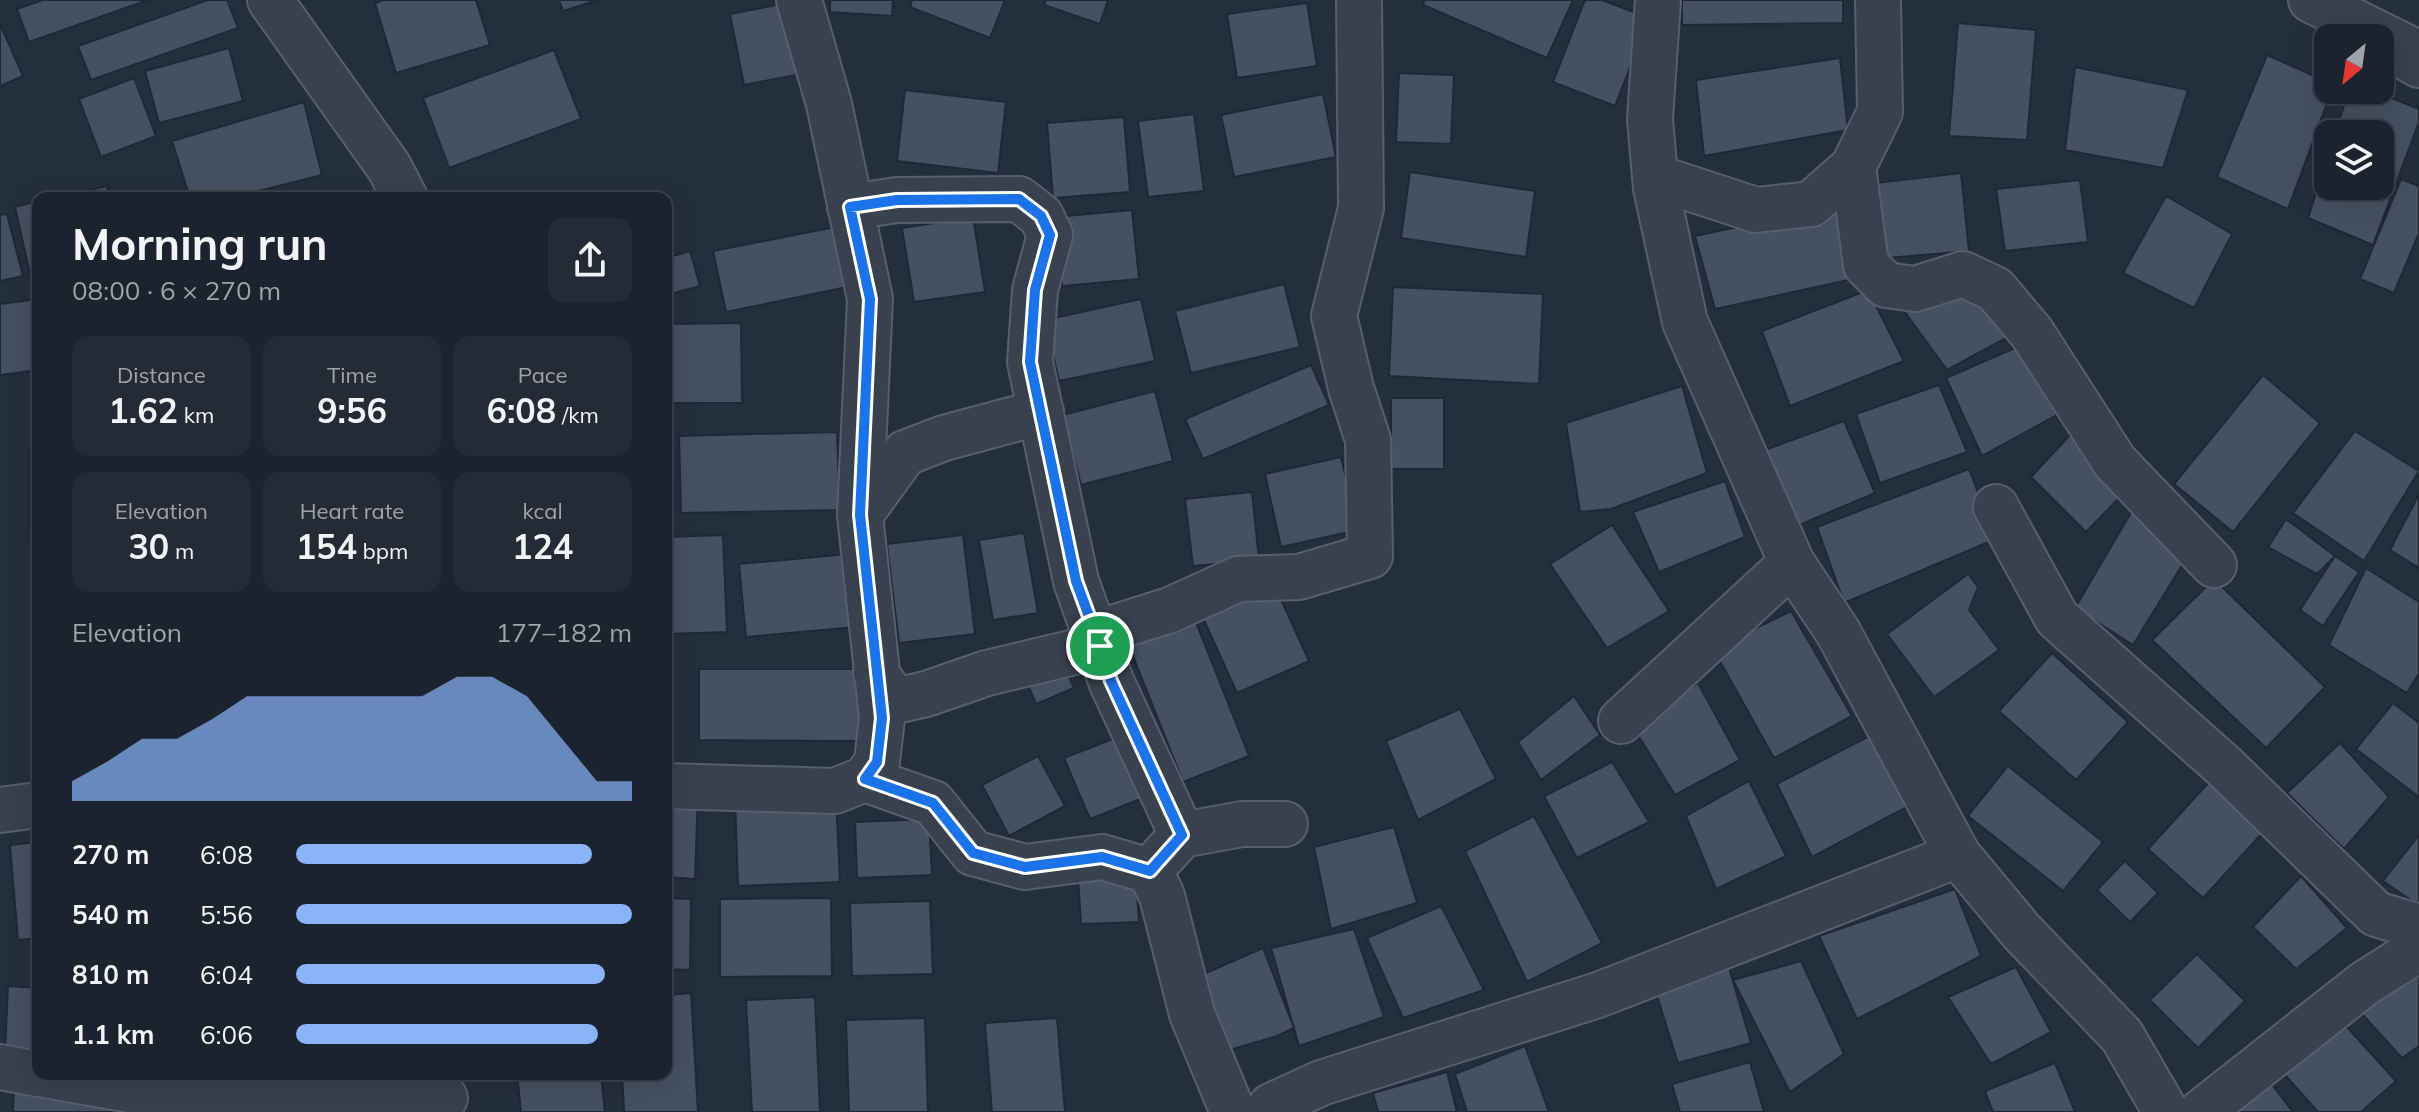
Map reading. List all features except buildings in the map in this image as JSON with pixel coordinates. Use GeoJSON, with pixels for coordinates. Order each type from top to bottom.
{"type":"FeatureCollection","features":[{"type":"Feature","properties":{"kind":"street"},"geometry":{"type":"LineString","coordinates":[[270,0],[389,167],[402,192]]}},
{"type":"Feature","properties":{"kind":"street"},"geometry":{"type":"LineString","coordinates":[[672,786],[835,791],[865,779],[877,762],[882,718],[860,515],[870,299],[829,104],[799,0]]}},
{"type":"Feature","properties":{"kind":"street"},"geometry":{"type":"LineString","coordinates":[[876,673],[895,701],[926,694],[987,673],[1100,646],[1113,628],[1170,610],[1238,579],[1299,577],[1370,556],[1368,440],[1351,388],[1334,316],[1361,208],[1359,0]]}},
{"type":"Feature","properties":{"kind":"street"},"geometry":{"type":"LineString","coordinates":[[1658,0],[1650,119],[1655,177],[1685,322],[1792,563],[1838,632],[1958,855],[2021,931],[2122,1036],[2166,1112]]}},
{"type":"Feature","properties":{"kind":"street"},"geometry":{"type":"LineString","coordinates":[[1655,177],[1756,210],[1811,204],[1853,167],[1880,112],[1878,0]]}},
{"type":"Feature","properties":{"kind":"street"},"geometry":{"type":"LineString","coordinates":[[2311,0],[2412,52]]}},
{"type":"Feature","properties":{"kind":"street"},"geometry":{"type":"LineString","coordinates":[[1853,167],[1866,265],[1886,285],[1915,289],[1963,274],[1995,289],[2032,333],[2115,462],[2214,565]]}},
{"type":"Feature","properties":{"kind":"street"},"geometry":{"type":"LineString","coordinates":[[850,207],[897,200],[1019,199],[1041,216],[1050,235],[1035,290],[1030,362],[1076,581],[1111,681],[1182,835]]}},
{"type":"Feature","properties":{"kind":"street"},"geometry":{"type":"LineString","coordinates":[[860,515],[905,453],[944,438],[1041,412]]}},
{"type":"Feature","properties":{"kind":"street"},"geometry":{"type":"LineString","coordinates":[[1996,507],[2057,618],[2225,767],[2376,914],[2419,927]]}},
{"type":"Feature","properties":{"kind":"street"},"geometry":{"type":"LineString","coordinates":[[1621,721],[1792,563]]}},
{"type":"Feature","properties":{"kind":"street"},"geometry":{"type":"LineString","coordinates":[[865,779],[933,803],[973,853],[1025,867],[1102,857],[1150,871],[1162,896],[1192,1014],[1233,1112]]}},
{"type":"Feature","properties":{"kind":"street"},"geometry":{"type":"LineString","coordinates":[[0,810],[32,806]]}},
{"type":"Feature","properties":{"kind":"street"},"geometry":{"type":"LineString","coordinates":[[1150,871],[1182,835],[1242,824],[1285,824]]}},
{"type":"Feature","properties":{"kind":"street"},"geometry":{"type":"LineString","coordinates":[[1267,1112],[1271,1106],[1321,1083],[1598,995],[1958,855]]}},
{"type":"Feature","properties":{"kind":"street"},"geometry":{"type":"LineString","coordinates":[[2201,1112],[2365,983],[2419,949]]}},
{"type":"Feature","properties":{"kind":"street"},"geometry":{"type":"LineString","coordinates":[[0,1067],[32,1073]]}},
{"type":"Feature","properties":{"kind":"street"},"geometry":{"type":"LineString","coordinates":[[73,1080],[147,1093],[445,1095]]}},
{"type":"Feature","properties":{"kind":"route"},"geometry":{"type":"LineString","coordinates":[[1019,199],[1041,216],[1050,235],[1035,290],[1030,362],[1076,581],[1100,646],[1111,681],[1182,835],[1150,871],[1102,857],[1025,867],[973,853],[933,803],[865,779],[877,762],[882,718],[860,515],[870,299],[850,207],[897,200],[1019,199]]}}]}
